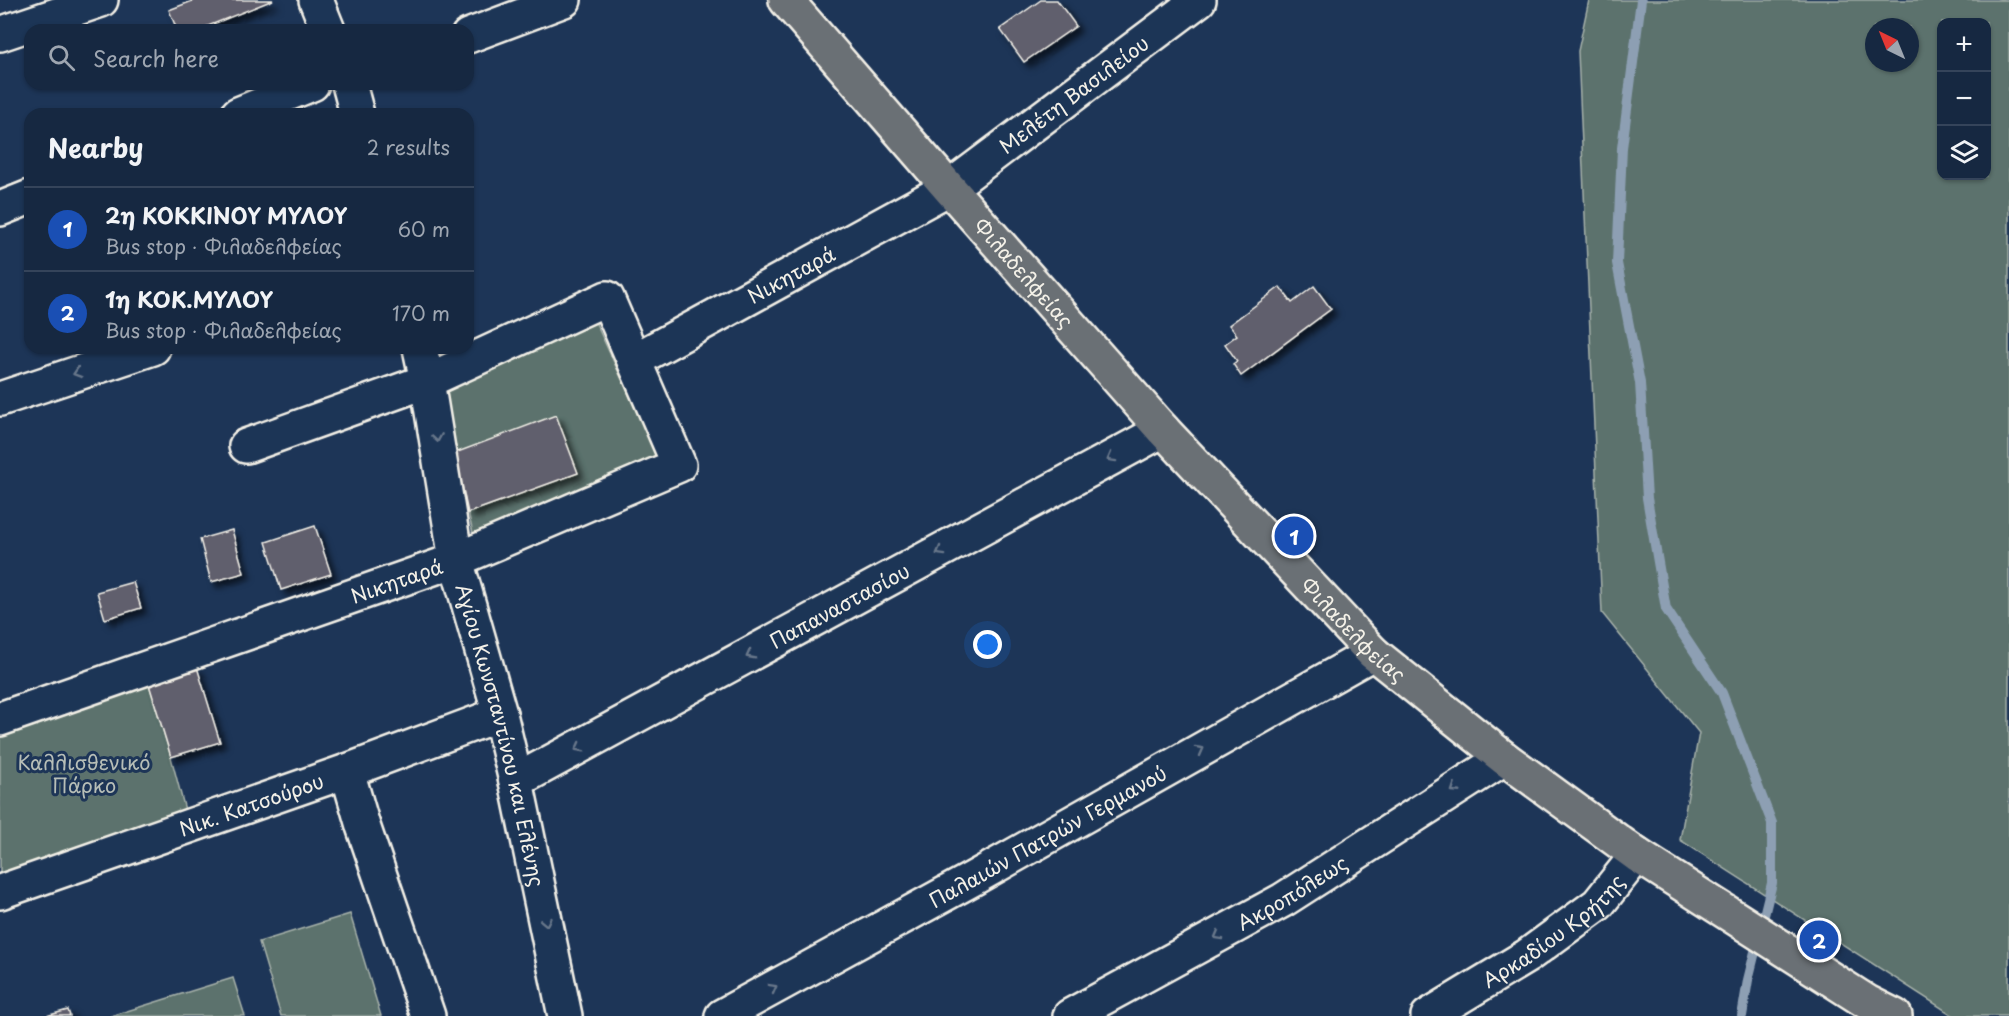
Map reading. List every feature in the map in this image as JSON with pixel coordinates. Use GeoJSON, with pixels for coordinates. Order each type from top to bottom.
{"type":"FeatureCollection","features":[{"type":"Feature","properties":{"kind":"main road","name":"Φιλαδελφείας"},"geometry":{"type":"LineString","coordinates":[[786,0],[948,188],[1163,430],[1373,653],[1504,758],[1637,855],[1837,982],[1875,1011]]}},
{"type":"Feature","properties":{"kind":"street"},"geometry":{"type":"LineString","coordinates":[[30,24],[101,0]]}},
{"type":"Feature","properties":{"kind":"street"},"geometry":{"type":"LineString","coordinates":[[316,0],[326,24]]}},
{"type":"Feature","properties":{"kind":"street"},"geometry":{"type":"LineString","coordinates":[[474,34],[564,0]]}},
{"type":"Feature","properties":{"kind":"street","name":"Μελέτη Βασιλείου"},"geometry":{"type":"LineString","coordinates":[[948,188],[1199,0]]}},
{"type":"Feature","properties":{"kind":"street"},"geometry":{"type":"LineString","coordinates":[[0,34],[24,26]]}},
{"type":"Feature","properties":{"kind":"street"},"geometry":{"type":"LineString","coordinates":[[253,108],[297,90]]}},
{"type":"Feature","properties":{"kind":"street"},"geometry":{"type":"LineString","coordinates":[[351,90],[355,108]]}},
{"type":"Feature","properties":{"kind":"street","name":"Νικηταρά"},"geometry":{"type":"LineString","coordinates":[[634,360],[948,188]]}},
{"type":"Feature","properties":{"kind":"street"},"geometry":{"type":"LineString","coordinates":[[0,210],[24,200]]}},
{"type":"Feature","properties":{"kind":"street","name":"Νικηταρά"},"geometry":{"type":"LineString","coordinates":[[0,719],[456,560],[679,465],[607,298],[428,381]]}},
{"type":"Feature","properties":{"kind":"street"},"geometry":{"type":"LineString","coordinates":[[0,399],[135,354]]}},
{"type":"Feature","properties":{"kind":"street","name":"Αγίου Κωνσταντίνου και Ελένης"},"geometry":{"type":"LineString","coordinates":[[421,354],[428,381],[456,560],[500,714],[565,1016]]}},
{"type":"Feature","properties":{"kind":"street"},"geometry":{"type":"LineString","coordinates":[[246,446],[428,381]]}},
{"type":"Feature","properties":{"kind":"street","name":"Παπαναστασίου"},"geometry":{"type":"LineString","coordinates":[[516,782],[1163,430]]}},
{"type":"Feature","properties":{"kind":"street","name":"Παλαιών Πατρών Γερμανού"},"geometry":{"type":"LineString","coordinates":[[722,1016],[974,878],[1373,653]]}},
{"type":"Feature","properties":{"kind":"street","name":"Νικ. Κατσούρου"},"geometry":{"type":"LineString","coordinates":[[0,892],[347,771],[500,714]]}},
{"type":"Feature","properties":{"kind":"street","name":"Ακροπόλεως"},"geometry":{"type":"LineString","coordinates":[[1070,1016],[1283,900],[1504,758]]}},
{"type":"Feature","properties":{"kind":"street"},"geometry":{"type":"LineString","coordinates":[[347,771],[363,826],[428,1016]]}},
{"type":"Feature","properties":{"kind":"street","name":"Αρκαδίου Κρήτης"},"geometry":{"type":"LineString","coordinates":[[1428,1016],[1527,956],[1599,904],[1637,855]]}},
{"type":"Feature","properties":{"kind":"green space"},"geometry":{"type":"Polygon","coordinates":[[[1589,0],[2009,0],[2009,1016],[1954,1016],[1680,840],[1699,733],[1602,613],[1578,51],[1589,0]]]}},
{"type":"Feature","properties":{"kind":"green space"},"geometry":{"type":"Polygon","coordinates":[[[593,317],[668,479],[479,561],[441,387],[593,317]]]}},
{"type":"Feature","properties":{"kind":"green space","name":"Καλλισθενικό Πάρκο"},"geometry":{"type":"Polygon","coordinates":[[[148,681],[185,810],[0,874],[0,732],[148,681]]]}},
{"type":"Feature","properties":{"kind":"green space"},"geometry":{"type":"Polygon","coordinates":[[[350,914],[381,1016],[281,1016],[259,942],[350,914]]]}},
{"type":"Feature","properties":{"kind":"green space"},"geometry":{"type":"Polygon","coordinates":[[[233,978],[245,1016],[111,1016],[233,978]]]}},
{"type":"Feature","properties":{"kind":"building"},"geometry":{"type":"Polygon","coordinates":[[[195,0],[273,0],[213,24],[175,24],[169,10],[195,0]]]}},
{"type":"Feature","properties":{"kind":"building"},"geometry":{"type":"Polygon","coordinates":[[[1041,0],[1057,0],[1076,26],[1024,62],[1000,29],[1041,0]]]}},
{"type":"Feature","properties":{"kind":"building"},"geometry":{"type":"Polygon","coordinates":[[[1314,286],[1331,309],[1241,376],[1233,364],[1237,361],[1225,344],[1237,335],[1229,325],[1280,287],[1292,303],[1314,286]]]}},
{"type":"Feature","properties":{"kind":"building"},"geometry":{"type":"Polygon","coordinates":[[[556,415],[578,473],[468,513],[455,453],[556,415]]]}},
{"type":"Feature","properties":{"kind":"building"},"geometry":{"type":"Polygon","coordinates":[[[315,526],[331,574],[281,590],[266,542],[315,526]]]}},
{"type":"Feature","properties":{"kind":"building"},"geometry":{"type":"Polygon","coordinates":[[[232,530],[244,573],[211,582],[200,539],[232,530]]]}},
{"type":"Feature","properties":{"kind":"building"},"geometry":{"type":"Polygon","coordinates":[[[133,582],[141,608],[105,619],[97,592],[133,582]]]}},
{"type":"Feature","properties":{"kind":"building"},"geometry":{"type":"Polygon","coordinates":[[[197,667],[220,742],[171,757],[148,681],[197,667]]]}},
{"type":"Feature","properties":{"kind":"building"},"geometry":{"type":"Polygon","coordinates":[[[68,1010],[70,1016],[46,1016],[68,1010]]]}},
{"type":"Feature","properties":{"kind":"waterway"},"geometry":{"type":"LineString","coordinates":[[1641,0],[1622,148],[1617,263],[1640,383],[1647,498],[1666,609],[1722,693],[1772,823],[1772,883],[1748,980],[1742,1016]]}},
{"type":"Feature","properties":{"kind":"place","name":"2η ΚΟΚΚΙΝΟΥ ΜΥΛΟΥ"},"geometry":{"type":"Point","coordinates":[1294,536]}},
{"type":"Feature","properties":{"kind":"place","name":"1η ΚΟΚ.ΜΥΛΟΥ"},"geometry":{"type":"Point","coordinates":[1819,940]}}]}
